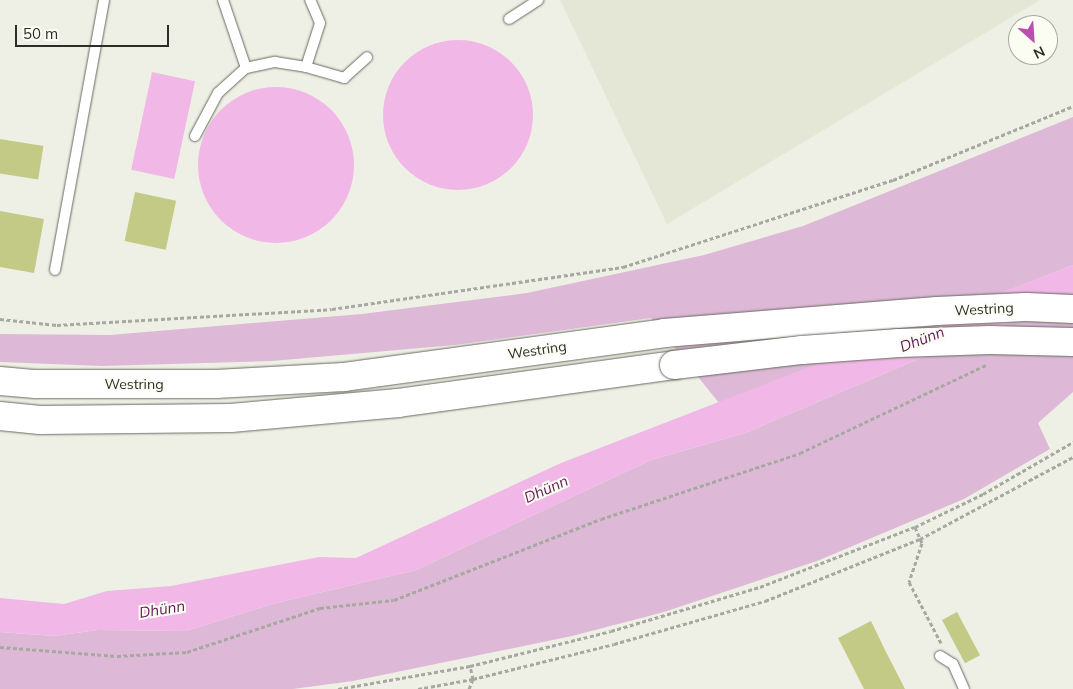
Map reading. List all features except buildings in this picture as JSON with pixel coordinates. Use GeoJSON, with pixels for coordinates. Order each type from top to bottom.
{"type":"FeatureCollection","features":[{"type":"Feature","properties":{"kind":"main road","name":"Westring"},"geometry":{"type":"LineString","coordinates":[[0,381],[36,384],[216,384],[344,377],[664,333],[937,311],[1026,307],[1073,310]]}},
{"type":"Feature","properties":{"kind":"main road"},"geometry":{"type":"LineString","coordinates":[[0,416],[40,420],[231,418],[398,403],[674,365],[802,350],[899,343],[990,340],[1073,342]]}},
{"type":"Feature","properties":{"kind":"lane"},"geometry":{"type":"LineString","coordinates":[[54,270],[104,0]]}},
{"type":"Feature","properties":{"kind":"lane"},"geometry":{"type":"LineString","coordinates":[[223,0],[246,68]]}},
{"type":"Feature","properties":{"kind":"lane"},"geometry":{"type":"LineString","coordinates":[[306,66],[320,23],[310,0]]}},
{"type":"Feature","properties":{"kind":"lane"},"geometry":{"type":"LineString","coordinates":[[509,19],[538,0]]}},
{"type":"Feature","properties":{"kind":"lane"},"geometry":{"type":"LineString","coordinates":[[194,136],[218,93],[246,68],[275,62],[306,66],[344,78],[367,57]]}},
{"type":"Feature","properties":{"kind":"lane"},"geometry":{"type":"LineString","coordinates":[[940,656],[952,664],[964,689]]}},
{"type":"Feature","properties":{"kind":"path"},"geometry":{"type":"LineString","coordinates":[[0,319],[57,325],[332,309],[624,268],[893,180],[1073,106]]}},
{"type":"Feature","properties":{"kind":"path"},"geometry":{"type":"LineString","coordinates":[[0,647],[117,656],[187,652],[320,608],[394,600],[601,519],[800,453],[995,362]]}},
{"type":"Feature","properties":{"kind":"path"},"geometry":{"type":"LineString","coordinates":[[338,689],[470,666],[686,610],[760,587],[915,528],[983,494],[1073,442]]}},
{"type":"Feature","properties":{"kind":"path"},"geometry":{"type":"LineString","coordinates":[[418,689],[473,679],[690,624],[765,601],[920,539],[1073,457]]}},
{"type":"Feature","properties":{"kind":"path"},"geometry":{"type":"LineString","coordinates":[[915,528],[920,539],[918,560],[909,582],[952,664]]}},
{"type":"Feature","properties":{"kind":"path"},"geometry":{"type":"LineString","coordinates":[[469,689],[473,679],[470,666]]}},
{"type":"Feature","properties":{"kind":"shaded area"},"geometry":{"type":"Polygon","coordinates":[[[560,0],[1040,0],[1015,15],[1008,15],[1008,19],[667,224],[560,0]]]}},
{"type":"Feature","properties":{"kind":"shaded area"},"geometry":{"type":"Polygon","coordinates":[[[1073,117],[1073,265],[719,403],[651,318],[455,345],[272,361],[102,366],[0,362],[0,334],[110,335],[362,314],[527,293],[704,255],[803,226],[1073,117]]]}},
{"type":"Feature","properties":{"kind":"shaded area"},"geometry":{"type":"Polygon","coordinates":[[[1073,300],[1073,392],[1038,423],[1050,449],[964,499],[817,561],[664,612],[572,636],[353,681],[293,689],[0,689],[0,632],[54,636],[98,630],[186,631],[272,604],[416,570],[651,460],[745,433],[977,334],[1073,300]]]}},
{"type":"Feature","properties":{"kind":"water"},"geometry":{"type":"Polygon","coordinates":[[[458,40],[473,41],[487,46],[500,52],[511,62],[521,73],[527,86],[532,100],[532,130],[527,144],[521,157],[511,168],[500,178],[487,184],[473,189],[458,190],[443,189],[429,184],[416,178],[405,168],[395,157],[389,144],[384,130],[383,115],[384,100],[389,86],[395,73],[405,62],[416,52],[429,46],[443,41],[458,40]]]}},
{"type":"Feature","properties":{"kind":"water"},"geometry":{"type":"Polygon","coordinates":[[[152,72],[195,81],[174,179],[131,170],[152,72]]]}},
{"type":"Feature","properties":{"kind":"water"},"geometry":{"type":"Polygon","coordinates":[[[268,87],[284,87],[299,90],[313,96],[331,110],[345,128],[351,142],[354,165],[351,188],[345,202],[331,220],[313,234],[299,240],[284,243],[268,243],[253,240],[239,234],[221,220],[211,208],[201,188],[198,173],[198,157],[201,142],[207,128],[221,110],[233,100],[253,90],[268,87]]]}},
{"type":"Feature","properties":{"kind":"water","name":"Dhünn"},"geometry":{"type":"Polygon","coordinates":[[[1073,265],[1073,300],[977,334],[745,433],[651,460],[416,570],[272,604],[186,631],[98,630],[54,636],[0,632],[0,598],[64,604],[107,591],[171,586],[319,557],[356,558],[561,463],[1073,265]]]}}]}
